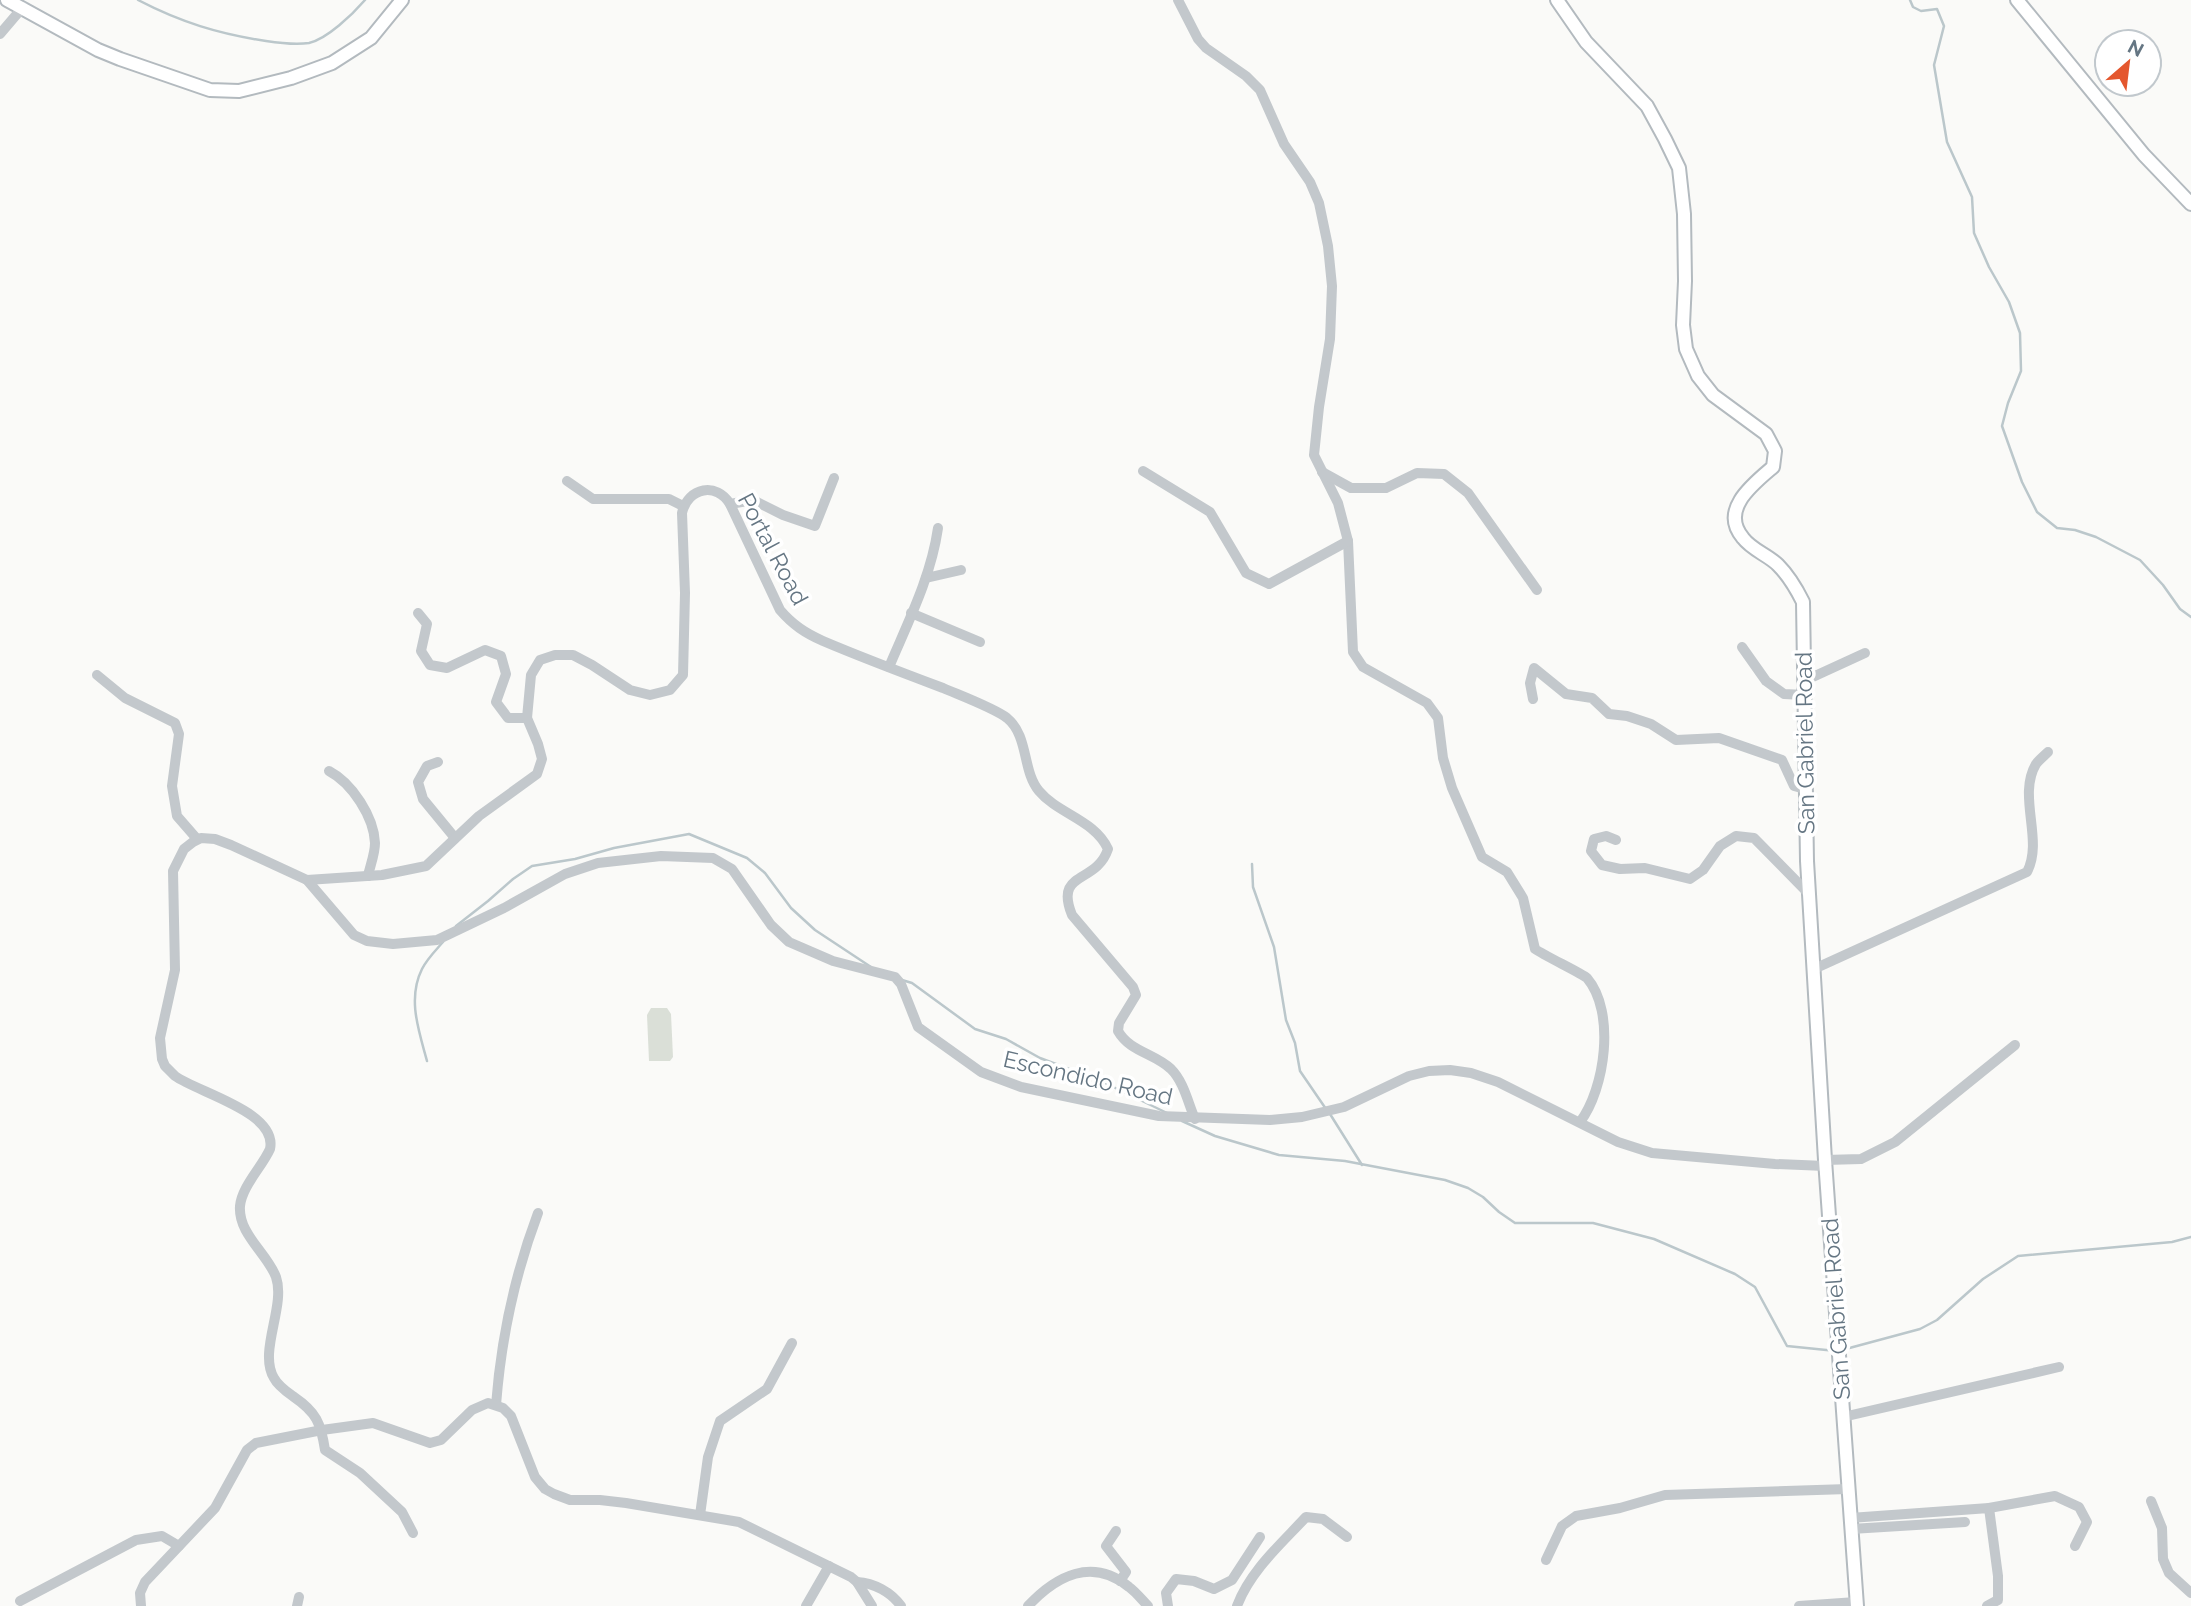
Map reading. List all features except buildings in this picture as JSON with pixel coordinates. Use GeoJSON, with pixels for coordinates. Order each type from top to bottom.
{"type":"FeatureCollection","features":[{"type":"Feature","properties":{"kind":"street"},"geometry":{"type":"LineString","coordinates":[[7,0],[120,59],[210,90],[239,91],[291,78],[332,63],[371,38],[402,0]]}},
{"type":"Feature","properties":{"kind":"street"},"geometry":{"type":"LineString","coordinates":[[1178,0],[1198,39],[1206,48],[1246,76],[1260,90],[1284,144],[1310,182],[1319,203],[1328,246],[1332,286],[1330,339],[1314,455],[1338,503],[1349,541],[1353,652],[1363,667],[1427,703],[1438,718],[1443,758],[1452,788],[1482,857],[1507,872],[1523,898],[1535,949],[1586,977],[1601,1006],[1604,1027],[1602,1063],[1586,1115],[1580,1122]]}},
{"type":"Feature","properties":{"kind":"street","name":"San Gabriel Road"},"geometry":{"type":"LineString","coordinates":[[1557,0],[1586,42],[1647,106],[1665,139],[1679,169],[1684,214],[1683,325],[1686,349],[1699,376],[1713,395],[1766,434],[1775,451],[1773,467],[1752,485],[1737,506],[1734,524],[1744,540],[1777,563],[1792,581],[1803,602],[1809,894],[1856,1604]]}},
{"type":"Feature","properties":{"kind":"street"},"geometry":{"type":"LineString","coordinates":[[2017,0],[2144,155],[2191,204]]}},
{"type":"Feature","properties":{"kind":"street"},"geometry":{"type":"LineString","coordinates":[[0,34],[23,8]]}},
{"type":"Feature","properties":{"kind":"street"},"geometry":{"type":"LineString","coordinates":[[1143,471],[1210,512],[1246,573],[1269,584],[1349,541]]}},
{"type":"Feature","properties":{"kind":"street"},"geometry":{"type":"LineString","coordinates":[[1322,472],[1351,488],[1385,488],[1417,473],[1444,474],[1468,493],[1536,590]]}},
{"type":"Feature","properties":{"kind":"street"},"geometry":{"type":"LineString","coordinates":[[730,504],[752,500],[815,527],[834,478]]}},
{"type":"Feature","properties":{"kind":"street"},"geometry":{"type":"LineString","coordinates":[[307,880],[368,876],[426,866],[479,816],[537,774],[542,759],[527,718],[531,675],[540,660],[555,655],[572,655],[630,690],[650,695],[670,690],[683,675],[683,506],[669,499],[593,499],[567,481]]}},
{"type":"Feature","properties":{"kind":"street","name":"Portal Road"},"geometry":{"type":"LineString","coordinates":[[683,506],[691,495],[705,489],[720,493],[730,504],[780,610],[792,625],[823,641],[965,697],[1007,718],[1021,739],[1037,789],[1053,804],[1104,840],[1108,849],[1104,861],[1067,890],[1066,900],[1072,915],[1133,986],[1136,995],[1119,1023],[1118,1031],[1123,1040],[1171,1069],[1181,1083],[1195,1119]]}},
{"type":"Feature","properties":{"kind":"street"},"geometry":{"type":"LineString","coordinates":[[889,667],[926,578],[938,528]]}},
{"type":"Feature","properties":{"kind":"street"},"geometry":{"type":"LineString","coordinates":[[926,578],[961,570]]}},
{"type":"Feature","properties":{"kind":"street"},"geometry":{"type":"LineString","coordinates":[[418,613],[427,624],[421,651],[430,665],[447,668],[485,650],[501,656],[506,674],[496,702],[508,718],[527,718]]}},
{"type":"Feature","properties":{"kind":"street"},"geometry":{"type":"LineString","coordinates":[[911,613],[980,642]]}},
{"type":"Feature","properties":{"kind":"street"},"geometry":{"type":"LineString","coordinates":[[1742,647],[1766,681],[1784,694],[1804,695]]}},
{"type":"Feature","properties":{"kind":"street"},"geometry":{"type":"LineString","coordinates":[[1804,681],[1865,653]]}},
{"type":"Feature","properties":{"kind":"street"},"geometry":{"type":"LineString","coordinates":[[1533,699],[1530,683],[1534,668],[1566,694],[1592,698],[1609,714],[1627,716],[1651,724],[1676,740],[1719,738],[1782,760],[1794,786],[1805,789]]}},
{"type":"Feature","properties":{"kind":"street"},"geometry":{"type":"LineString","coordinates":[[97,675],[125,698],[175,723],[179,733],[172,786],[177,816],[197,839],[184,849],[173,871],[175,970],[161,1029],[161,1051],[165,1066],[175,1076],[250,1114],[269,1132],[270,1149],[245,1192],[240,1209],[247,1232],[273,1271],[278,1285],[270,1370],[278,1384],[315,1416],[322,1430],[325,1450],[360,1473],[402,1512],[412,1532]]}},
{"type":"Feature","properties":{"kind":"street"},"geometry":{"type":"LineString","coordinates":[[1814,969],[2027,872],[2033,860],[2029,790],[2036,765],[2048,752]]}},
{"type":"Feature","properties":{"kind":"street"},"geometry":{"type":"LineString","coordinates":[[438,762],[427,766],[418,782],[423,799],[455,838]]}},
{"type":"Feature","properties":{"kind":"street"},"geometry":{"type":"LineString","coordinates":[[328,771],[340,777],[369,815],[375,844],[368,876]]}},
{"type":"Feature","properties":{"kind":"street"},"geometry":{"type":"LineString","coordinates":[[1616,839],[1606,836],[1594,839],[1591,851],[1602,865],[1620,869],[1644,868],[1690,880],[1703,870],[1720,846],[1736,836],[1754,838],[1809,894]]}},
{"type":"Feature","properties":{"kind":"street","name":"Escondido Road"},"geometry":{"type":"LineString","coordinates":[[197,839],[215,839],[307,880],[354,935],[368,941],[393,944],[437,940],[505,908],[565,874],[598,863],[661,856],[713,858],[732,869],[771,925],[789,942],[833,961],[895,977],[901,984],[918,1027],[981,1072],[1021,1087],[1159,1116],[1270,1120],[1302,1117],[1344,1107],[1409,1076],[1450,1070],[1471,1073],[1498,1082],[1618,1142],[1667,1156],[1775,1164],[1825,1163],[1861,1159],[1895,1142],[2015,1045]]}},
{"type":"Feature","properties":{"kind":"street"},"geometry":{"type":"LineString","coordinates":[[496,1405],[506,1332],[524,1251],[538,1213]]}},
{"type":"Feature","properties":{"kind":"street"},"geometry":{"type":"LineString","coordinates":[[701,1515],[708,1457],[720,1421],[767,1389],[792,1343]]}},
{"type":"Feature","properties":{"kind":"street"},"geometry":{"type":"LineString","coordinates":[[1843,1417],[2059,1367]]}},
{"type":"Feature","properties":{"kind":"street"},"geometry":{"type":"LineString","coordinates":[[141,1606],[141,1592],[145,1582],[215,1508],[250,1447],[256,1443],[373,1423],[430,1443],[441,1440],[472,1410],[488,1403],[503,1408],[511,1416],[536,1477],[545,1489],[554,1494],[570,1500],[608,1500],[739,1522],[857,1582],[872,1583],[901,1606]]}},
{"type":"Feature","properties":{"kind":"street"},"geometry":{"type":"LineString","coordinates":[[1546,1560],[1562,1526],[1576,1516],[1620,1508],[1665,1495],[1848,1489]]}},
{"type":"Feature","properties":{"kind":"street"},"geometry":{"type":"LineString","coordinates":[[1851,1524],[1989,1508],[2055,1496],[2079,1507],[2087,1522],[2076,1545]]}},
{"type":"Feature","properties":{"kind":"street"},"geometry":{"type":"LineString","coordinates":[[2151,1501],[2162,1528],[2163,1559],[2169,1573],[2191,1593]]}},
{"type":"Feature","properties":{"kind":"street"},"geometry":{"type":"LineString","coordinates":[[1987,1606],[1998,1600],[1998,1576],[1989,1508]]}},
{"type":"Feature","properties":{"kind":"street"},"geometry":{"type":"LineString","coordinates":[[1237,1606],[1243,1590],[1306,1517],[1324,1519],[1346,1537]]}},
{"type":"Feature","properties":{"kind":"street"},"geometry":{"type":"LineString","coordinates":[[1851,1524],[1965,1522]]}},
{"type":"Feature","properties":{"kind":"street"},"geometry":{"type":"LineString","coordinates":[[1116,1531],[1106,1546],[1126,1572],[1120,1581]]}},
{"type":"Feature","properties":{"kind":"street"},"geometry":{"type":"LineString","coordinates":[[20,1601],[136,1541],[162,1536],[178,1546]]}},
{"type":"Feature","properties":{"kind":"street"},"geometry":{"type":"LineString","coordinates":[[1168,1606],[1166,1593],[1176,1579],[1194,1581],[1214,1589],[1232,1580],[1261,1537]]}},
{"type":"Feature","properties":{"kind":"street"},"geometry":{"type":"LineString","coordinates":[[806,1606],[829,1566]]}},
{"type":"Feature","properties":{"kind":"street"},"geometry":{"type":"LineString","coordinates":[[1028,1606],[1056,1581],[1083,1572],[1100,1573],[1120,1581],[1130,1587],[1148,1606]]}},
{"type":"Feature","properties":{"kind":"street"},"geometry":{"type":"LineString","coordinates":[[857,1582],[872,1606]]}},
{"type":"Feature","properties":{"kind":"street"},"geometry":{"type":"LineString","coordinates":[[1799,1606],[1856,1604]]}},
{"type":"Feature","properties":{"kind":"shaded area"},"geometry":{"type":"Polygon","coordinates":[[[651,1008],[667,1008],[671,1014],[673,1057],[670,1061],[649,1061],[647,1015],[651,1008]]]}},
{"type":"Feature","properties":{"kind":"waterway"},"geometry":{"type":"LineString","coordinates":[[138,0],[169,15],[216,31],[266,41],[299,44],[324,37],[365,0]]}},
{"type":"Feature","properties":{"kind":"waterway"},"geometry":{"type":"LineString","coordinates":[[1910,0],[1913,7],[1921,11],[1937,9],[1944,26],[1934,65],[1947,142],[1972,197],[1974,233],[2009,302],[2020,333],[2021,371],[2002,426],[2022,482],[2037,512],[2057,528],[2096,537],[2140,560],[2180,609],[2191,617]]}},
{"type":"Feature","properties":{"kind":"waterway"},"geometry":{"type":"LineString","coordinates":[[456,926],[532,866],[689,834],[747,858],[765,873],[791,908],[815,930],[871,967]]}},
{"type":"Feature","properties":{"kind":"waterway"},"geometry":{"type":"LineString","coordinates":[[1252,864],[1253,887],[1274,947],[1286,1020],[1295,1043],[1300,1071],[1326,1109]]}},
{"type":"Feature","properties":{"kind":"waterway"},"geometry":{"type":"LineString","coordinates":[[427,1061],[416,1015],[415,992],[424,965],[443,942]]}},
{"type":"Feature","properties":{"kind":"waterway"},"geometry":{"type":"LineString","coordinates":[[902,980],[912,983],[975,1029],[1006,1039],[1040,1058],[1101,1081],[1167,1113]]}},
{"type":"Feature","properties":{"kind":"waterway"},"geometry":{"type":"LineString","coordinates":[[1330,1114],[1362,1165]]}},
{"type":"Feature","properties":{"kind":"waterway"},"geometry":{"type":"LineString","coordinates":[[1182,1121],[1215,1136],[1279,1155],[1345,1161],[1445,1180],[1483,1197],[1515,1223],[1593,1223],[1654,1239],[1735,1274],[1755,1287],[1787,1346],[1836,1351]]}},
{"type":"Feature","properties":{"kind":"waterway"},"geometry":{"type":"LineString","coordinates":[[1842,1350],[1920,1329],[1937,1320],[1983,1279],[2018,1256],[2172,1242],[2191,1237]]}}]}
